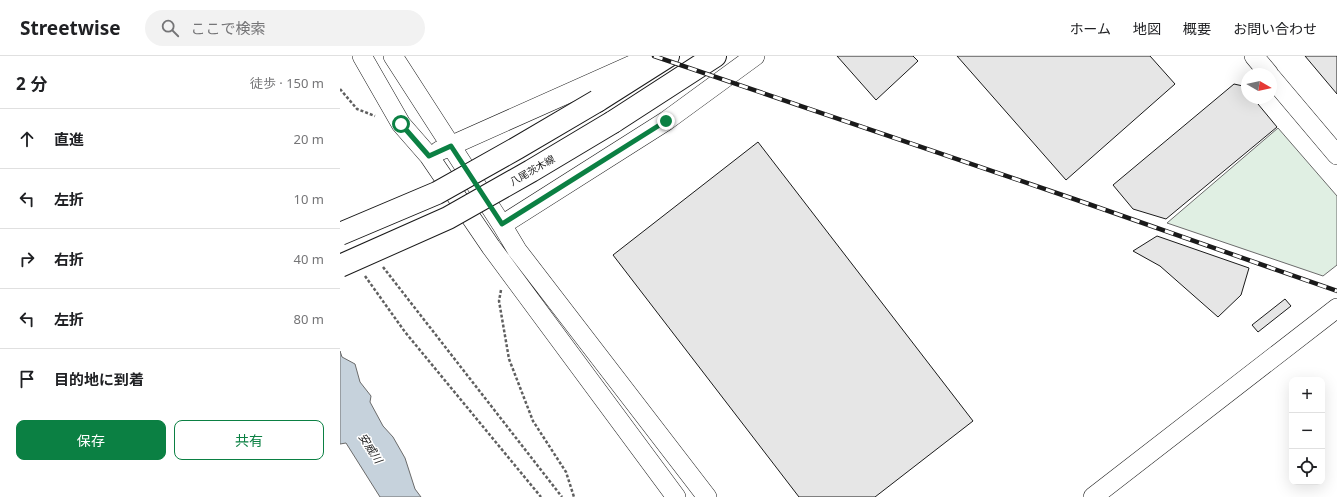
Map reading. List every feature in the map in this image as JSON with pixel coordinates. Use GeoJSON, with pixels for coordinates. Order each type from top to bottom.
{"type":"FeatureCollection","features":[{"type":"Feature","properties":{"kind":"main road"},"geometry":{"type":"LineString","coordinates":[[340,234],[437,193],[597,101],[668,56]]}},
{"type":"Feature","properties":{"kind":"main road","name":"八尾茨木線"},"geometry":{"type":"LineString","coordinates":[[340,266],[448,218],[613,122],[715,56]]}},
{"type":"Feature","properties":{"kind":"street"},"geometry":{"type":"LineString","coordinates":[[362,56],[401,124],[429,156],[505,266],[676,497]]}},
{"type":"Feature","properties":{"kind":"street"},"geometry":{"type":"LineString","coordinates":[[393,56],[502,224],[517,250],[706,497]]}},
{"type":"Feature","properties":{"kind":"street"},"geometry":{"type":"LineString","coordinates":[[429,156],[634,64],[644,56]]}},
{"type":"Feature","properties":{"kind":"street"},"geometry":{"type":"LineString","coordinates":[[502,224],[666,121],[755,56]]}},
{"type":"Feature","properties":{"kind":"street"},"geometry":{"type":"LineString","coordinates":[[1254,56],[1264,68]]}},
{"type":"Feature","properties":{"kind":"street"},"geometry":{"type":"LineString","coordinates":[[1277,84],[1337,155]]}},
{"type":"Feature","properties":{"kind":"street"},"geometry":{"type":"LineString","coordinates":[[1093,497],[1337,308]]}},
{"type":"Feature","properties":{"kind":"path"},"geometry":{"type":"LineString","coordinates":[[378,261],[562,497]]}},
{"type":"Feature","properties":{"kind":"path"},"geometry":{"type":"LineString","coordinates":[[505,266],[499,301],[509,359],[533,421],[566,472],[574,497]]}},
{"type":"Feature","properties":{"kind":"path"},"geometry":{"type":"LineString","coordinates":[[363,274],[405,332],[541,497]]}},
{"type":"Feature","properties":{"kind":"green space"},"geometry":{"type":"Polygon","coordinates":[[[1278,128],[1337,196],[1337,265],[1323,276],[1167,223],[1278,128]]]}},
{"type":"Feature","properties":{"kind":"water","name":"安威川"},"geometry":{"type":"Polygon","coordinates":[[[340,351],[342,357],[355,364],[360,382],[371,396],[370,402],[383,426],[393,437],[405,458],[415,489],[421,497],[380,497],[346,443],[340,444],[340,351]]]}},
{"type":"Feature","properties":{"kind":"building"},"geometry":{"type":"Polygon","coordinates":[[[837,56],[913,56],[918,61],[876,100],[837,56]]]}},
{"type":"Feature","properties":{"kind":"building"},"geometry":{"type":"Polygon","coordinates":[[[957,56],[1150,56],[1175,84],[1066,180],[957,56]]]}},
{"type":"Feature","properties":{"kind":"building"},"geometry":{"type":"Polygon","coordinates":[[[1305,56],[1337,56],[1337,94],[1305,56]]]}},
{"type":"Feature","properties":{"kind":"building"},"geometry":{"type":"Polygon","coordinates":[[[1234,84],[1241,86],[1241,104],[1258,104],[1277,127],[1166,219],[1133,209],[1113,185],[1234,84]]]}},
{"type":"Feature","properties":{"kind":"building"},"geometry":{"type":"Polygon","coordinates":[[[758,142],[973,421],[875,497],[799,497],[613,255],[758,142]]]}},
{"type":"Feature","properties":{"kind":"building"},"geometry":{"type":"Polygon","coordinates":[[[1157,236],[1249,268],[1241,295],[1218,317],[1160,266],[1133,251],[1157,236]]]}},
{"type":"Feature","properties":{"kind":"building"},"geometry":{"type":"Polygon","coordinates":[[[1285,299],[1291,306],[1258,332],[1252,325],[1285,299]]]}},
{"type":"Feature","properties":{"kind":"railway"},"geometry":{"type":"LineString","coordinates":[[654,56],[1077,200],[1337,291]]}},
{"type":"Feature","properties":{"kind":"route"},"geometry":{"type":"LineString","coordinates":[[401,124],[429,156],[451,146],[502,224],[666,121]]}}]}
